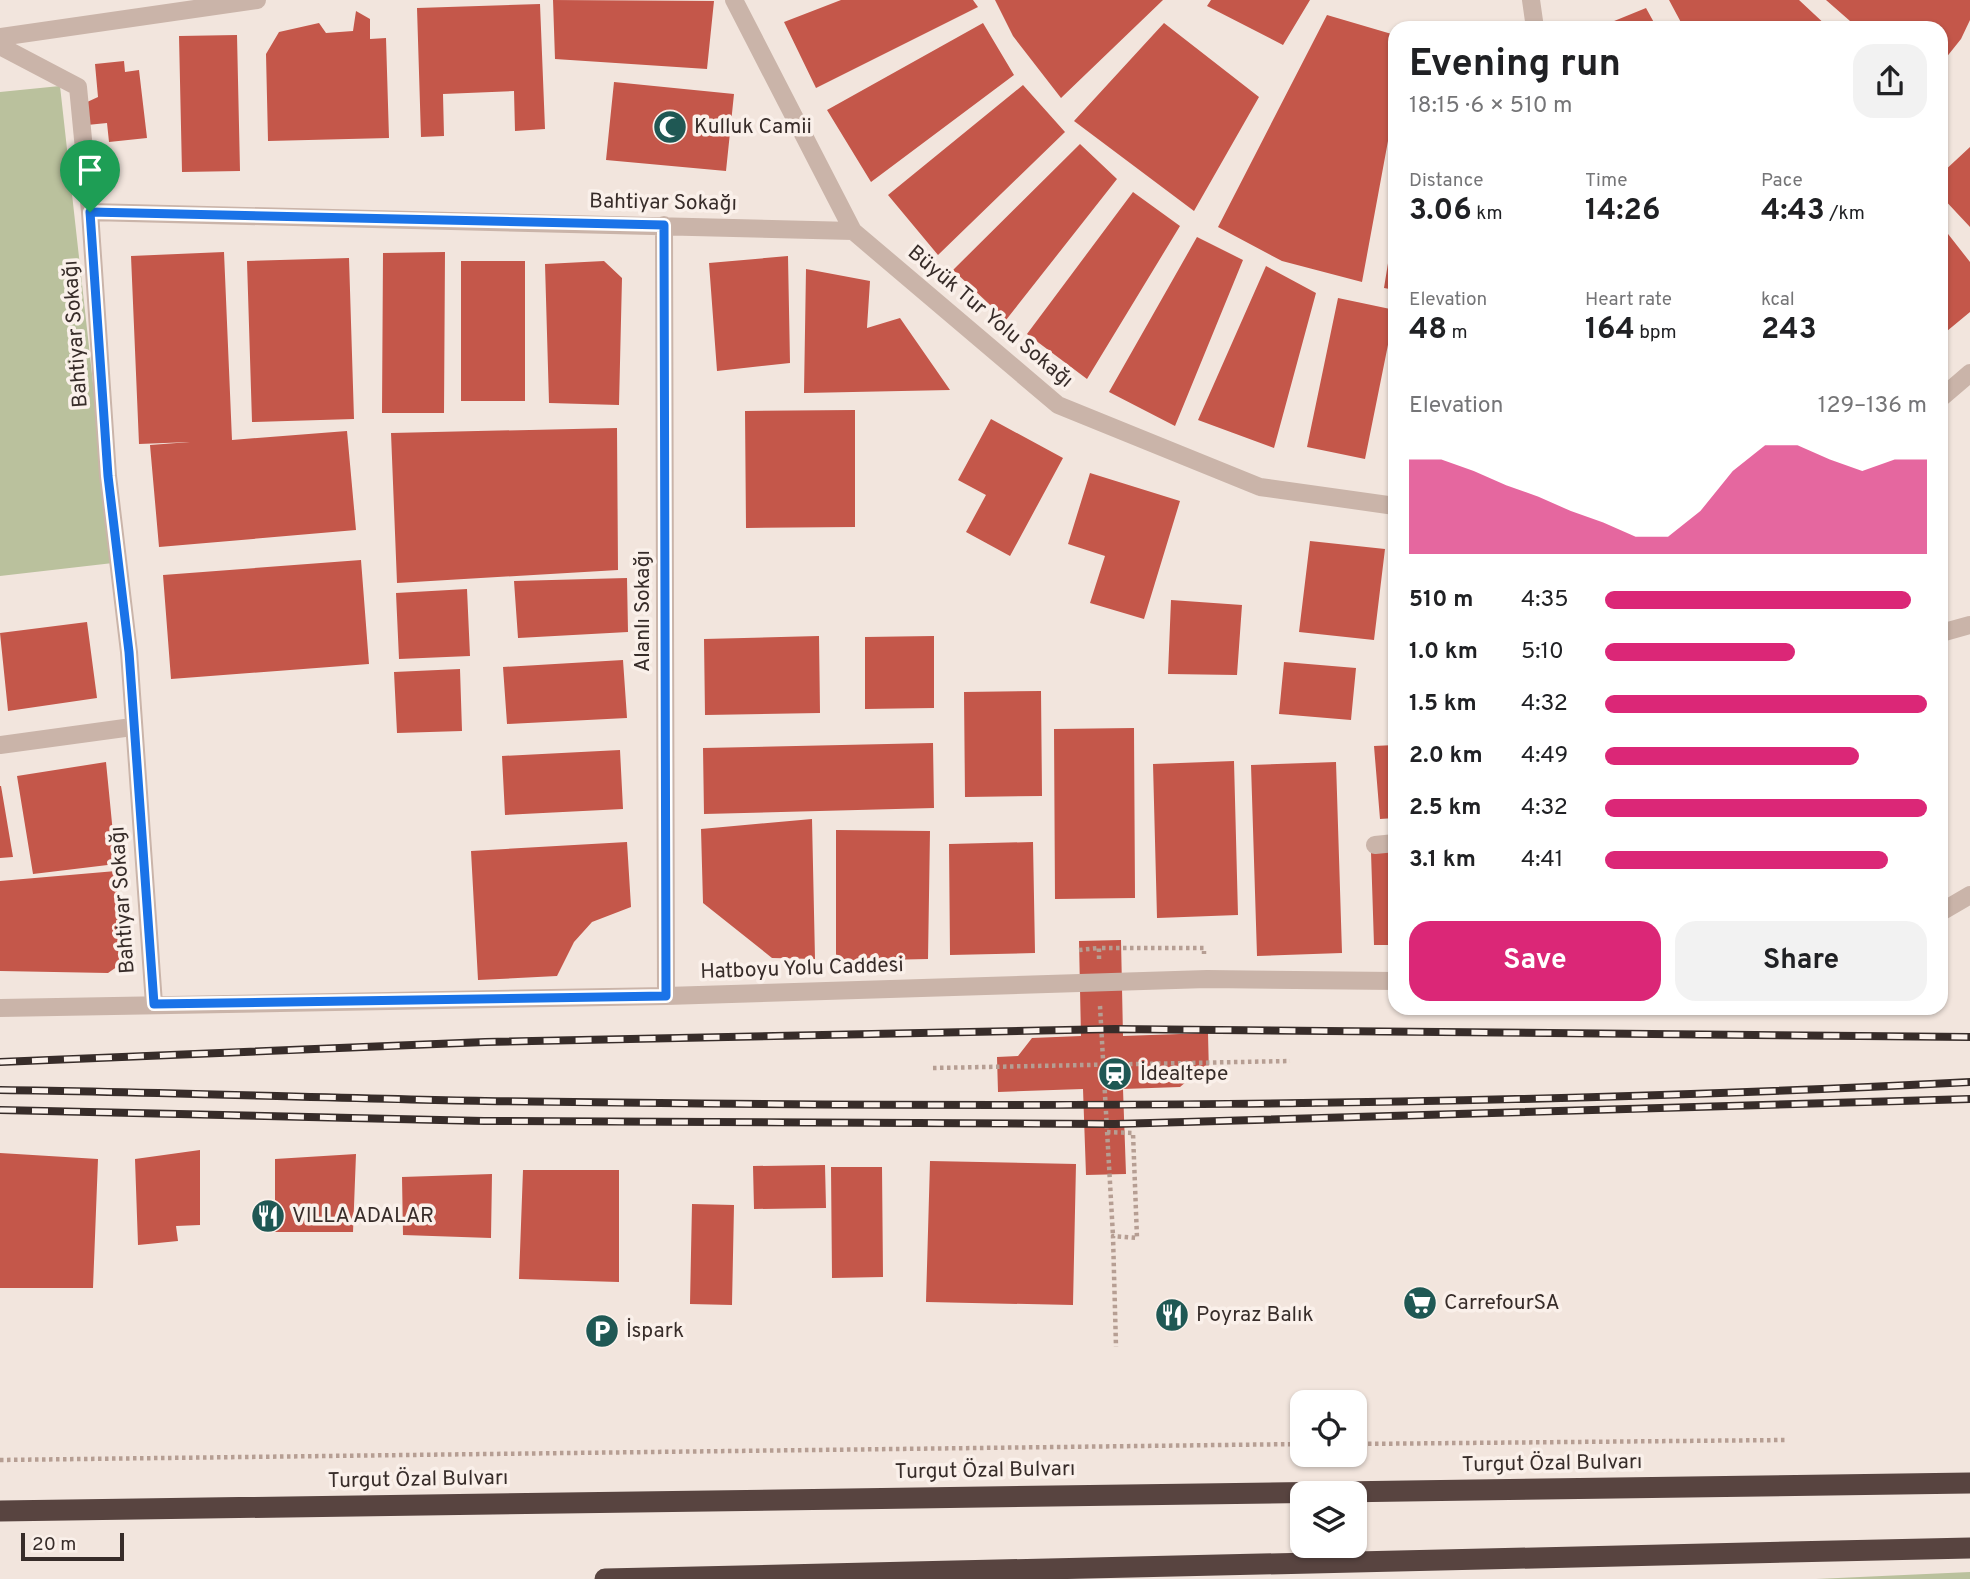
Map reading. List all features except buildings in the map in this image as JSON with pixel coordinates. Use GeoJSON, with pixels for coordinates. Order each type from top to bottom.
{"type":"FeatureCollection","features":[{"type":"Feature","properties":{"kind":"highway","name":"Turgut Özal Bulvarı"},"geometry":{"type":"LineString","coordinates":[[0,1511],[1970,1483]]}},
{"type":"Feature","properties":{"kind":"highway"},"geometry":{"type":"LineString","coordinates":[[605,1579],[1970,1548]]}},
{"type":"Feature","properties":{"kind":"street"},"geometry":{"type":"LineString","coordinates":[[0,37],[257,0]]}},
{"type":"Feature","properties":{"kind":"street","name":"Büyük Tur Yolu Sokağı"},"geometry":{"type":"LineString","coordinates":[[734,0],[853,231],[1058,405],[1260,487],[1388,505]]}},
{"type":"Feature","properties":{"kind":"street"},"geometry":{"type":"LineString","coordinates":[[1531,0],[1534,21]]}},
{"type":"Feature","properties":{"kind":"street"},"geometry":{"type":"LineString","coordinates":[[0,46],[78,87],[90,212]]}},
{"type":"Feature","properties":{"kind":"street","name":"Bahtiyar Sokağı"},"geometry":{"type":"LineString","coordinates":[[154,1004],[132,727],[129,652],[108,476],[90,212],[853,231]]}},
{"type":"Feature","properties":{"kind":"street","name":"Alanlı Sokağı"},"geometry":{"type":"LineString","coordinates":[[664,225],[666,996]]}},
{"type":"Feature","properties":{"kind":"street"},"geometry":{"type":"LineString","coordinates":[[1948,392],[1970,373]]}},
{"type":"Feature","properties":{"kind":"street"},"geometry":{"type":"LineString","coordinates":[[1948,631],[1970,625]]}},
{"type":"Feature","properties":{"kind":"street"},"geometry":{"type":"LineString","coordinates":[[0,745],[132,727]]}},
{"type":"Feature","properties":{"kind":"street"},"geometry":{"type":"LineString","coordinates":[[1375,845],[1388,844]]}},
{"type":"Feature","properties":{"kind":"street"},"geometry":{"type":"LineString","coordinates":[[1948,908],[1970,895]]}},
{"type":"Feature","properties":{"kind":"street","name":"Hatboyu Yolu Caddesi"},"geometry":{"type":"LineString","coordinates":[[0,1008],[666,996],[1207,979],[1388,981]]}},
{"type":"Feature","properties":{"kind":"path"},"geometry":{"type":"LineString","coordinates":[[1099,948],[1100,961]]}},
{"type":"Feature","properties":{"kind":"path"},"geometry":{"type":"LineString","coordinates":[[1079,950],[1204,948]]}},
{"type":"Feature","properties":{"kind":"path"},"geometry":{"type":"LineString","coordinates":[[1100,1000],[1113,1236],[1116,1348]]}},
{"type":"Feature","properties":{"kind":"path"},"geometry":{"type":"LineString","coordinates":[[933,1069],[1290,1062]]}},
{"type":"Feature","properties":{"kind":"path"},"geometry":{"type":"LineString","coordinates":[[1107,1132],[1133,1133],[1137,1238],[1113,1236]]}},
{"type":"Feature","properties":{"kind":"path"},"geometry":{"type":"LineString","coordinates":[[1367,1444],[1785,1440]]}},
{"type":"Feature","properties":{"kind":"path"},"geometry":{"type":"LineString","coordinates":[[0,1460],[1290,1444]]}},
{"type":"Feature","properties":{"kind":"green space"},"geometry":{"type":"Polygon","coordinates":[[[60,86],[113,563],[0,576],[0,92],[60,86]]]}},
{"type":"Feature","properties":{"kind":"green space"},"geometry":{"type":"Polygon","coordinates":[[[1970,1572],[1970,1579],[1816,1579],[1970,1572]]]}},
{"type":"Feature","properties":{"kind":"railway"},"geometry":{"type":"LineString","coordinates":[[0,1062],[485,1042],[1115,1029],[1970,1037]]}},
{"type":"Feature","properties":{"kind":"railway"},"geometry":{"type":"LineString","coordinates":[[0,1090],[485,1101],[1042,1105],[1599,1097],[1970,1082]]}},
{"type":"Feature","properties":{"kind":"railway"},"geometry":{"type":"LineString","coordinates":[[0,1110],[484,1121],[1115,1124],[1970,1099]]}},
{"type":"Feature","properties":{"kind":"place","name":"Kulluk Camii"},"geometry":{"type":"Point","coordinates":[670,127]}},
{"type":"Feature","properties":{"kind":"place","name":"İdealtepe"},"geometry":{"type":"Point","coordinates":[1115,1074]}},
{"type":"Feature","properties":{"kind":"place","name":"VILLA ADALAR"},"geometry":{"type":"Point","coordinates":[268,1216]}},
{"type":"Feature","properties":{"kind":"place","name":"CarrefourSA"},"geometry":{"type":"Point","coordinates":[1420,1303]}},
{"type":"Feature","properties":{"kind":"place","name":"Poyraz Balık"},"geometry":{"type":"Point","coordinates":[1172,1315]}},
{"type":"Feature","properties":{"kind":"place","name":"İspark"},"geometry":{"type":"Point","coordinates":[602,1331]}},
{"type":"Feature","properties":{"kind":"route"},"geometry":{"type":"LineString","coordinates":[[90,212],[664,225],[666,996],[154,1004],[132,727],[129,652],[108,476],[90,212]]}}]}
